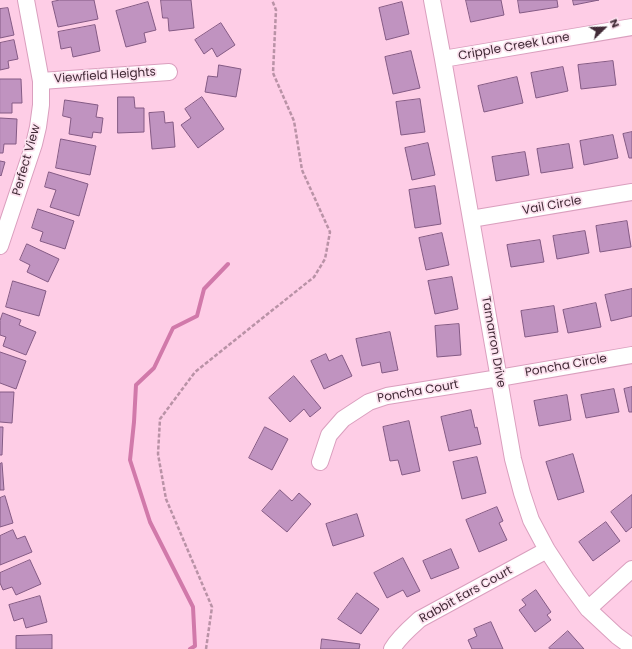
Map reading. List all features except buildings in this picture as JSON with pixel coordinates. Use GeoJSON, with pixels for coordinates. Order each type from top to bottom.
{"type":"FeatureCollection","features":[{"type":"Feature","properties":{"kind":"street","name":"Perfect View"},"geometry":{"type":"LineString","coordinates":[[0,246],[34,144],[38,127],[41,81],[26,0]]}},
{"type":"Feature","properties":{"kind":"street","name":"Tamarron Drive"},"geometry":{"type":"LineString","coordinates":[[432,0],[513,459],[522,493],[531,520],[547,550],[566,579],[588,609],[617,636],[632,647]]}},
{"type":"Feature","properties":{"kind":"street","name":"Cripple Creek Lane"},"geometry":{"type":"LineString","coordinates":[[443,59],[632,26]]}},
{"type":"Feature","properties":{"kind":"street","name":"Viewfield Heights"},"geometry":{"type":"LineString","coordinates":[[41,81],[169,72]]}},
{"type":"Feature","properties":{"kind":"street","name":"Vail Circle"},"geometry":{"type":"LineString","coordinates":[[471,219],[632,192]]}},
{"type":"Feature","properties":{"kind":"street","name":"Poncha Circle"},"geometry":{"type":"LineString","coordinates":[[499,378],[632,355]]}},
{"type":"Feature","properties":{"kind":"street","name":"Poncha Court"},"geometry":{"type":"LineString","coordinates":[[320,462],[329,435],[343,419],[369,402],[387,396],[499,378]]}},
{"type":"Feature","properties":{"kind":"street","name":"Rabbit Ears Court"},"geometry":{"type":"LineString","coordinates":[[392,649],[405,632],[420,619],[547,550]]}},
{"type":"Feature","properties":{"kind":"street"},"geometry":{"type":"LineString","coordinates":[[588,609],[632,569]]}},
{"type":"Feature","properties":{"kind":"path"},"geometry":{"type":"LineString","coordinates":[[206,649],[212,608],[166,500],[158,454],[160,419],[195,372],[314,277],[325,259],[330,232],[302,170],[294,121],[274,73],[276,10],[272,0]]}},
{"type":"Feature","properties":{"kind":"waterway"},"geometry":{"type":"LineString","coordinates":[[190,649],[195,646],[193,607],[150,522],[130,460],[136,385],[154,368],[173,328],[197,316],[204,289],[228,264]]}}]}
